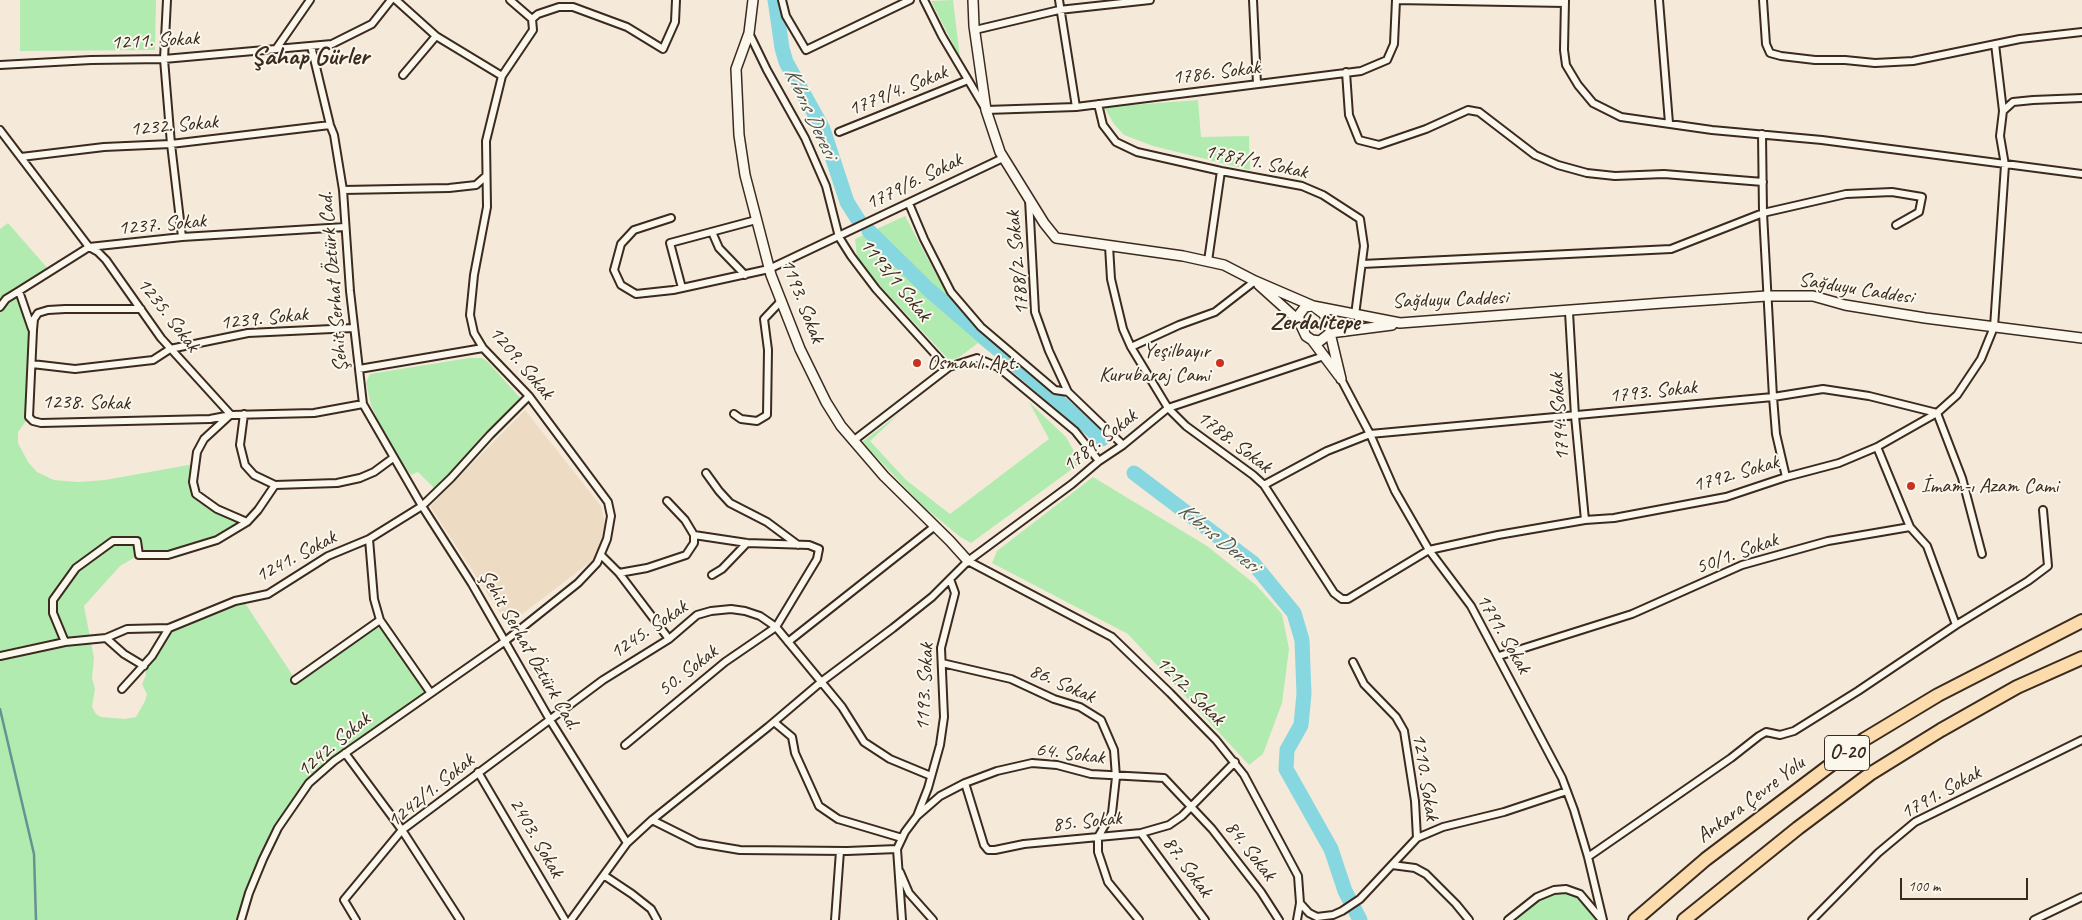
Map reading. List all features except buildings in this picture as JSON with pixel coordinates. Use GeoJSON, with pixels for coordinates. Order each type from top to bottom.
{"type":"FeatureCollection","features":[{"type":"Feature","properties":{"kind":"highway","name":"Ankara Çevre Yolu"},"geometry":{"type":"LineString","coordinates":[[1635,920],[1706,859],[1864,740],[1938,695],[2082,621]]}},
{"type":"Feature","properties":{"kind":"highway","name":"O-20"},"geometry":{"type":"LineString","coordinates":[[1684,920],[1798,828],[1870,774],[1941,730],[2017,688],[2082,658]]}},
{"type":"Feature","properties":{"kind":"street"},"geometry":{"type":"LineString","coordinates":[[167,0],[164,59],[171,144],[182,237]]}},
{"type":"Feature","properties":{"kind":"street"},"geometry":{"type":"LineString","coordinates":[[276,49],[310,0]]}},
{"type":"Feature","properties":{"kind":"street","name":"1211. Sokak"},"geometry":{"type":"LineString","coordinates":[[0,65],[90,60],[164,59],[332,44],[372,24],[391,0]]}},
{"type":"Feature","properties":{"kind":"street"},"geometry":{"type":"LineString","coordinates":[[396,0],[436,36],[502,76]]}},
{"type":"Feature","properties":{"kind":"street"},"geometry":{"type":"LineString","coordinates":[[510,0],[532,19],[538,14],[559,7],[573,7],[627,27],[664,49],[675,22],[676,0]]}},
{"type":"Feature","properties":{"kind":"street","name":"1193. Sokak"},"geometry":{"type":"LineString","coordinates":[[753,0],[749,33],[736,69],[742,154],[756,220],[781,301],[800,349],[826,402],[853,441],[884,476],[935,526],[968,562]]}},
{"type":"Feature","properties":{"kind":"street"},"geometry":{"type":"LineString","coordinates":[[782,0],[786,16],[806,50],[910,0]]}},
{"type":"Feature","properties":{"kind":"street"},"geometry":{"type":"LineString","coordinates":[[924,0],[942,36],[986,110]]}},
{"type":"Feature","properties":{"kind":"street","name":"Sağduyu Caddesi"},"geometry":{"type":"LineString","coordinates":[[973,0],[975,30],[986,110],[1003,158],[1044,224],[1056,238],[1208,261],[1224,265],[1255,281],[1314,306],[1400,324],[1767,296],[1814,296],[1845,305],[2082,338]]}},
{"type":"Feature","properties":{"kind":"street"},"geometry":{"type":"LineString","coordinates":[[1059,0],[1076,107]]}},
{"type":"Feature","properties":{"kind":"street"},"geometry":{"type":"LineString","coordinates":[[975,30],[1060,10],[1150,0]]}},
{"type":"Feature","properties":{"kind":"street"},"geometry":{"type":"LineString","coordinates":[[1253,0],[1258,84]]}},
{"type":"Feature","properties":{"kind":"street"},"geometry":{"type":"LineString","coordinates":[[1396,0],[1565,1],[1564,50],[1566,65],[1578,85],[1593,103],[1621,117],[1712,130],[1762,134],[2082,174]]}},
{"type":"Feature","properties":{"kind":"street","name":"1786. Sokak"},"geometry":{"type":"LineString","coordinates":[[986,110],[1076,107],[1361,71],[1387,60],[1394,44],[1396,0]]}},
{"type":"Feature","properties":{"kind":"street"},"geometry":{"type":"LineString","coordinates":[[1659,0],[1670,123]]}},
{"type":"Feature","properties":{"kind":"street"},"geometry":{"type":"LineString","coordinates":[[1764,0],[1766,44],[1770,53],[1815,60],[1875,63],[1913,61],[1995,44],[2082,32]]}},
{"type":"Feature","properties":{"kind":"street","name":"1209. Sokak"},"geometry":{"type":"LineString","coordinates":[[504,642],[578,583],[597,563],[607,539],[611,516],[608,502],[529,396],[483,348],[474,332],[470,315],[474,275],[487,207],[486,142],[502,76],[533,30],[532,19]]}},
{"type":"Feature","properties":{"kind":"street","name":"1193/1 Sokak"},"geometry":{"type":"LineString","coordinates":[[749,33],[767,70],[805,138],[823,178],[839,236],[851,256],[902,320],[949,367]]}},
{"type":"Feature","properties":{"kind":"street"},"geometry":{"type":"LineString","coordinates":[[403,75],[436,36]]}},
{"type":"Feature","properties":{"kind":"street"},"geometry":{"type":"LineString","coordinates":[[1994,327],[2005,165],[2000,136],[2003,110],[1995,44]]}},
{"type":"Feature","properties":{"kind":"street","name":"Şehit Serhat Öztürk Cad."},"geometry":{"type":"LineString","coordinates":[[311,46],[334,135],[343,190],[353,328],[363,404],[422,506],[472,584],[550,720],[627,843]]}},
{"type":"Feature","properties":{"kind":"street"},"geometry":{"type":"LineString","coordinates":[[1346,72],[1349,115],[1359,140],[1379,145],[1426,129],[1468,110],[1479,112],[1535,155],[1558,165],[1587,173],[1615,176],[1664,174],[1763,182]]}},
{"type":"Feature","properties":{"kind":"street","name":"1779/4. Sokak"},"geometry":{"type":"LineString","coordinates":[[839,132],[968,80]]}},
{"type":"Feature","properties":{"kind":"street"},"geometry":{"type":"LineString","coordinates":[[2003,110],[2013,102],[2082,98]]}},
{"type":"Feature","properties":{"kind":"street","name":"1787/1. Sokak"},"geometry":{"type":"LineString","coordinates":[[1098,104],[1103,125],[1116,142],[1137,152],[1221,171],[1302,186],[1324,196],[1360,219],[1363,239],[1362,264],[1355,315]]}},
{"type":"Feature","properties":{"kind":"street","name":"1232. Sokak"},"geometry":{"type":"LineString","coordinates":[[21,157],[104,147],[171,144],[330,125]]}},
{"type":"Feature","properties":{"kind":"street","name":"1235. Sokak"},"geometry":{"type":"LineString","coordinates":[[0,130],[89,247],[106,260],[161,338],[231,414]]}},
{"type":"Feature","properties":{"kind":"street"},"geometry":{"type":"LineString","coordinates":[[1762,134],[1763,213],[1773,397],[1776,434],[1786,477]]}},
{"type":"Feature","properties":{"kind":"street","name":"1779/6. Sokak"},"geometry":{"type":"LineString","coordinates":[[671,218],[634,230],[621,244],[614,270],[621,285],[636,294],[682,288],[770,269],[1003,158]]}},
{"type":"Feature","properties":{"kind":"street"},"geometry":{"type":"LineString","coordinates":[[1208,261],[1221,171]]}},
{"type":"Feature","properties":{"kind":"street"},"geometry":{"type":"LineString","coordinates":[[343,190],[449,188],[476,185],[486,176]]}},
{"type":"Feature","properties":{"kind":"street"},"geometry":{"type":"LineString","coordinates":[[1362,264],[1671,249],[1763,213],[1846,194],[1892,192],[1922,197],[1918,212],[1896,225]]}},
{"type":"Feature","properties":{"kind":"street","name":"1788/2. Sokak"},"geometry":{"type":"LineString","coordinates":[[1028,199],[1035,312],[1055,367],[1068,392],[1122,445]]}},
{"type":"Feature","properties":{"kind":"street"},"geometry":{"type":"LineString","coordinates":[[910,206],[924,239],[951,292],[981,327],[1055,390],[1068,392]]}},
{"type":"Feature","properties":{"kind":"street"},"geometry":{"type":"LineString","coordinates":[[682,288],[670,243],[756,220]]}},
{"type":"Feature","properties":{"kind":"street","name":"1237. Sokak"},"geometry":{"type":"LineString","coordinates":[[0,307],[6,299],[19,290],[89,247],[182,237],[345,227]]}},
{"type":"Feature","properties":{"kind":"street"},"geometry":{"type":"LineString","coordinates":[[712,232],[719,248],[745,275]]}},
{"type":"Feature","properties":{"kind":"street","name":"1788. Sokak"},"geometry":{"type":"LineString","coordinates":[[1109,246],[1111,279],[1123,329],[1131,347],[1168,408],[1186,426],[1254,475],[1264,485],[1330,586],[1342,599]]}},
{"type":"Feature","properties":{"kind":"street"},"geometry":{"type":"LineString","coordinates":[[1131,347],[1178,325],[1215,312],[1255,281],[1299,321],[1306,336],[1312,340],[1342,379]]}},
{"type":"Feature","properties":{"kind":"street"},"geometry":{"type":"LineString","coordinates":[[19,290],[26,316],[33,330]]}},
{"type":"Feature","properties":{"kind":"street"},"geometry":{"type":"LineString","coordinates":[[734,414],[741,420],[757,421],[767,415],[768,350],[764,319],[781,301]]}},
{"type":"Feature","properties":{"kind":"street"},"geometry":{"type":"LineString","coordinates":[[1299,321],[1299,315],[1305,307],[1314,306],[1324,314],[1342,379]]}},
{"type":"Feature","properties":{"kind":"street","name":"1238. Sokak"},"geometry":{"type":"LineString","coordinates":[[141,309],[48,310],[38,313],[34,319],[33,330],[29,416],[33,421],[41,423],[210,419],[231,414]]}},
{"type":"Feature","properties":{"kind":"street","name":"1794. Sokak"},"geometry":{"type":"LineString","coordinates":[[1569,312],[1575,416],[1585,520]]}},
{"type":"Feature","properties":{"kind":"street"},"geometry":{"type":"LineString","coordinates":[[1312,340],[1320,341],[1330,333],[1400,324]]}},
{"type":"Feature","properties":{"kind":"street","name":"1792. Sokak"},"geometry":{"type":"LineString","coordinates":[[1342,599],[1355,596],[1429,550],[1498,535],[1585,520],[1614,518],[1726,497],[1786,477],[1839,463],[1877,447],[1937,413],[1957,395],[1980,358],[1994,327]]}},
{"type":"Feature","properties":{"kind":"street","name":"1239. Sokak"},"geometry":{"type":"LineString","coordinates":[[32,364],[75,369],[153,360],[170,349],[248,333],[353,328]]}},
{"type":"Feature","properties":{"kind":"street"},"geometry":{"type":"LineString","coordinates":[[358,369],[483,348]]}},
{"type":"Feature","properties":{"kind":"street","name":"1789. Sokak"},"geometry":{"type":"LineString","coordinates":[[968,562],[1072,484],[1168,408],[1324,356]]}},
{"type":"Feature","properties":{"kind":"street"},"geometry":{"type":"LineString","coordinates":[[853,441],[949,367],[978,358],[998,367],[1075,430],[1099,461]]}},
{"type":"Feature","properties":{"kind":"street","name":"1791. Sokak"},"geometry":{"type":"LineString","coordinates":[[1342,379],[1370,434],[1395,491],[1429,550],[1471,606],[1562,778],[1588,857],[1603,920]]}},
{"type":"Feature","properties":{"kind":"street","name":"1793. Sokak"},"geometry":{"type":"LineString","coordinates":[[1264,485],[1327,451],[1370,434],[1773,397],[1823,389],[1869,396],[1937,413]]}},
{"type":"Feature","properties":{"kind":"street","name":"1241. Sokak"},"geometry":{"type":"LineString","coordinates":[[0,656],[65,642],[106,638],[127,630],[169,628],[235,601],[268,594],[328,556],[369,539],[422,506],[529,396]]}},
{"type":"Feature","properties":{"kind":"street"},"geometry":{"type":"LineString","coordinates":[[248,522],[203,501],[194,490],[193,482],[197,452],[204,439],[231,414],[314,413],[363,404]]}},
{"type":"Feature","properties":{"kind":"street"},"geometry":{"type":"LineString","coordinates":[[1937,413],[1962,478],[1982,554]]}},
{"type":"Feature","properties":{"kind":"street"},"geometry":{"type":"LineString","coordinates":[[244,414],[240,445],[245,465],[254,475],[276,485],[337,483],[360,478],[374,472],[393,458]]}},
{"type":"Feature","properties":{"kind":"street"},"geometry":{"type":"LineString","coordinates":[[1877,447],[1910,527],[1927,546],[1956,625]]}},
{"type":"Feature","properties":{"kind":"street"},"geometry":{"type":"LineString","coordinates":[[706,473],[730,503],[767,522],[798,545]]}},
{"type":"Feature","properties":{"kind":"street"},"geometry":{"type":"LineString","coordinates":[[65,642],[53,612],[53,600],[76,568],[113,540],[137,540],[139,555],[168,555],[217,540],[248,522],[276,485]]}},
{"type":"Feature","properties":{"kind":"street"},"geometry":{"type":"LineString","coordinates":[[619,573],[648,568],[686,555],[694,544],[694,536],[685,520],[667,501]]}},
{"type":"Feature","properties":{"kind":"street"},"geometry":{"type":"LineString","coordinates":[[1588,857],[1731,758],[1759,736],[1766,732],[1780,735],[1794,731],[1858,691],[1956,625],[2028,581],[2048,566],[2043,510]]}},
{"type":"Feature","properties":{"kind":"street"},"geometry":{"type":"LineString","coordinates":[[788,642],[935,526]]}},
{"type":"Feature","properties":{"kind":"street","name":"50/1. Sokak"},"geometry":{"type":"LineString","coordinates":[[1499,656],[1632,614],[1742,565],[1828,541],[1910,527]]}},
{"type":"Feature","properties":{"kind":"street"},"geometry":{"type":"LineString","coordinates":[[694,536],[747,543],[809,545],[819,549],[817,560],[776,628]]}},
{"type":"Feature","properties":{"kind":"street"},"geometry":{"type":"LineString","coordinates":[[369,539],[374,599],[380,620],[430,692]]}},
{"type":"Feature","properties":{"kind":"street"},"geometry":{"type":"LineString","coordinates":[[712,575],[722,569],[747,543]]}},
{"type":"Feature","properties":{"kind":"street"},"geometry":{"type":"LineString","coordinates":[[601,555],[619,573],[669,639]]}},
{"type":"Feature","properties":{"kind":"street"},"geometry":{"type":"LineString","coordinates":[[571,920],[605,876],[627,843],[652,820],[821,682],[932,597],[968,562]]}},
{"type":"Feature","properties":{"kind":"street","name":"1212. Sokak"},"geometry":{"type":"LineString","coordinates":[[968,562],[1112,637],[1170,693],[1235,762],[1244,775],[1298,876],[1300,903],[1296,920]]}},
{"type":"Feature","properties":{"kind":"street","name":"1193. Sokak"},"geometry":{"type":"LineString","coordinates":[[897,849],[917,816],[940,745],[944,717],[941,648],[955,593],[950,579]]}},
{"type":"Feature","properties":{"kind":"street","name":"1245. Sokak"},"geometry":{"type":"LineString","coordinates":[[550,720],[603,680],[669,639],[697,615],[731,609],[745,611],[760,616],[776,628],[842,707],[864,742],[890,759],[931,776]]}},
{"type":"Feature","properties":{"kind":"street"},"geometry":{"type":"LineString","coordinates":[[295,680],[380,620]]}},
{"type":"Feature","properties":{"kind":"street"},"geometry":{"type":"LineString","coordinates":[[122,689],[144,666],[165,637],[169,628]]}},
{"type":"Feature","properties":{"kind":"street","name":"50. Sokak"},"geometry":{"type":"LineString","coordinates":[[625,745],[725,662],[776,628]]}},
{"type":"Feature","properties":{"kind":"street"},"geometry":{"type":"LineString","coordinates":[[106,638],[124,654],[144,666]]}},
{"type":"Feature","properties":{"kind":"street","name":"1242. Sokak"},"geometry":{"type":"LineString","coordinates":[[241,920],[249,893],[278,828],[309,784],[345,752],[504,642]]}},
{"type":"Feature","properties":{"kind":"street","name":"1210. Sokak"},"geometry":{"type":"LineString","coordinates":[[1300,903],[1309,913],[1316,916],[1333,915],[1342,911],[1360,899],[1418,838],[1415,801],[1404,731],[1384,702],[1364,684],[1353,662]]}},
{"type":"Feature","properties":{"kind":"street","name":"86. Sokak"},"geometry":{"type":"LineString","coordinates":[[942,663],[1011,679],[1054,699],[1080,706],[1101,720],[1114,750],[1116,777],[1112,813],[1098,837]]}},
{"type":"Feature","properties":{"kind":"street","name":"1242/1. Sokak"},"geometry":{"type":"LineString","coordinates":[[356,920],[344,900],[402,830],[550,720]]}},
{"type":"Feature","properties":{"kind":"street"},"geometry":{"type":"LineString","coordinates":[[774,722],[792,736],[795,753],[819,806],[838,819],[902,838]]}},
{"type":"Feature","properties":{"kind":"street","name":"1791. Sokak"},"geometry":{"type":"LineString","coordinates":[[1812,920],[1878,853],[1915,822],[2082,740]]}},
{"type":"Feature","properties":{"kind":"street"},"geometry":{"type":"LineString","coordinates":[[345,752],[402,830],[460,920]]}},
{"type":"Feature","properties":{"kind":"street","name":"85. Sokak"},"geometry":{"type":"LineString","coordinates":[[965,783],[980,834],[988,850],[1142,832],[1169,825],[1182,816],[1235,762]]}},
{"type":"Feature","properties":{"kind":"street","name":"64. Sokak"},"geometry":{"type":"LineString","coordinates":[[917,816],[940,796],[965,783],[997,771],[1032,763],[1057,764],[1091,774],[1116,777],[1164,778],[1192,805]]}},
{"type":"Feature","properties":{"kind":"street","name":"2403. Sokak"},"geometry":{"type":"LineString","coordinates":[[478,772],[565,920]]}},
{"type":"Feature","properties":{"kind":"street"},"geometry":{"type":"LineString","coordinates":[[1418,838],[1449,825],[1504,812],[1567,791]]}},
{"type":"Feature","properties":{"kind":"street","name":"84. Sokak"},"geometry":{"type":"LineString","coordinates":[[1192,805],[1246,872],[1279,920]]}},
{"type":"Feature","properties":{"kind":"street"},"geometry":{"type":"LineString","coordinates":[[652,820],[698,843],[740,850],[840,851],[897,849],[902,920]]}},
{"type":"Feature","properties":{"kind":"street","name":"87. Sokak"},"geometry":{"type":"LineString","coordinates":[[1142,832],[1205,920]]}},
{"type":"Feature","properties":{"kind":"street"},"geometry":{"type":"LineString","coordinates":[[1098,837],[1098,852],[1108,882],[1139,920]]}},
{"type":"Feature","properties":{"kind":"street"},"geometry":{"type":"LineString","coordinates":[[835,920],[840,851]]}},
{"type":"Feature","properties":{"kind":"street"},"geometry":{"type":"LineString","coordinates":[[1392,865],[1410,867],[1426,874],[1469,920]]}},
{"type":"Feature","properties":{"kind":"street"},"geometry":{"type":"LineString","coordinates":[[898,866],[908,894],[933,920]]}},
{"type":"Feature","properties":{"kind":"street"},"geometry":{"type":"LineString","coordinates":[[605,876],[651,909],[657,920]]}},
{"type":"Feature","properties":{"kind":"street"},"geometry":{"type":"LineString","coordinates":[[1508,920],[1537,898],[1554,890],[1566,889],[1580,894],[1603,920]]}},
{"type":"Feature","properties":{"kind":"street"},"geometry":{"type":"LineString","coordinates":[[2034,920],[2082,897]]}},
{"type":"Feature","properties":{"kind":"shaded area"},"geometry":{"type":"Polygon","coordinates":[[[525,410],[601,506],[605,523],[602,540],[594,559],[508,625],[430,506],[525,410]]]}},
{"type":"Feature","properties":{"kind":"green space"},"geometry":{"type":"Polygon","coordinates":[[[20,0],[156,0],[155,50],[20,51],[20,0]]]}},
{"type":"Feature","properties":{"kind":"green space"},"geometry":{"type":"Polygon","coordinates":[[[953,0],[960,58],[931,1],[953,0]]]}},
{"type":"Feature","properties":{"kind":"green space"},"geometry":{"type":"Polygon","coordinates":[[[1198,100],[1201,137],[1249,136],[1250,170],[1153,146],[1124,135],[1114,124],[1104,107],[1198,100]]]}},
{"type":"Feature","properties":{"kind":"green space"},"geometry":{"type":"Polygon","coordinates":[[[905,216],[937,276],[960,311],[993,346],[988,351],[978,343],[958,358],[949,360],[882,288],[857,257],[855,239],[905,216]]]}},
{"type":"Feature","properties":{"kind":"green space"},"geometry":{"type":"Polygon","coordinates":[[[8,223],[49,270],[19,291],[33,330],[29,417],[18,432],[18,443],[28,462],[37,472],[54,480],[78,482],[105,480],[194,464],[196,494],[247,522],[234,531],[186,551],[139,555],[120,566],[84,606],[94,658],[92,678],[95,689],[92,707],[96,714],[101,717],[125,719],[136,717],[147,694],[142,684],[146,675],[144,666],[169,628],[243,600],[295,679],[380,620],[430,692],[309,783],[278,828],[241,920],[0,920],[0,229],[8,223]]]}},
{"type":"Feature","properties":{"kind":"green space"},"geometry":{"type":"Polygon","coordinates":[[[469,358],[482,358],[488,362],[522,400],[434,488],[418,472],[411,475],[401,462],[378,421],[371,405],[366,383],[370,374],[469,358]]]}},
{"type":"Feature","properties":{"kind":"green space"},"geometry":{"type":"Polygon","coordinates":[[[1029,402],[1066,437],[1079,464],[971,543],[959,536],[924,507],[862,442],[900,413],[870,441],[906,480],[950,514],[1049,439],[1029,402]]]}},
{"type":"Feature","properties":{"kind":"green space"},"geometry":{"type":"Polygon","coordinates":[[[1093,477],[1207,546],[1256,585],[1282,614],[1289,649],[1282,703],[1263,754],[1249,765],[1128,634],[992,563],[997,551],[1093,477]]]}},
{"type":"Feature","properties":{"kind":"green space"},"geometry":{"type":"Polygon","coordinates":[[[1554,890],[1580,894],[1596,920],[1508,920],[1537,897],[1554,890]]]}},
{"type":"Feature","properties":{"kind":"waterway","name":"Kıbrıs Deresi"},"geometry":{"type":"LineString","coordinates":[[775,0],[786,62],[823,129],[847,202],[859,221]]}},
{"type":"Feature","properties":{"kind":"waterway","name":"Kıbrıs Deresi"},"geometry":{"type":"LineString","coordinates":[[869,231],[928,289],[1102,439]]}},
{"type":"Feature","properties":{"kind":"waterway","name":"Kıbrıs Deresi"},"geometry":{"type":"LineString","coordinates":[[1134,473],[1253,563],[1294,613],[1302,640],[1304,694],[1301,725],[1287,750],[1286,769],[1331,849],[1345,891],[1360,920]]}},
{"type":"Feature","properties":{"kind":"waterway"},"geometry":{"type":"LineString","coordinates":[[0,709],[34,854],[36,920]]}},
{"type":"Feature","properties":{"kind":"place","name":"Osmanlı Apt."},"geometry":{"type":"Point","coordinates":[917,363]}},
{"type":"Feature","properties":{"kind":"place","name":"Yeşilbayır Kurubaraj Cami"},"geometry":{"type":"Point","coordinates":[1220,363]}},
{"type":"Feature","properties":{"kind":"place","name":"İmam-ı Azam Cami"},"geometry":{"type":"Point","coordinates":[1911,486]}},
{"type":"Feature","properties":{"kind":"district","name":"Şahap Gürler"},"geometry":{"type":"Point","coordinates":[310,57]}},
{"type":"Feature","properties":{"kind":"district","name":"Zerdalitepe"},"geometry":{"type":"Point","coordinates":[1315,323]}}]}
